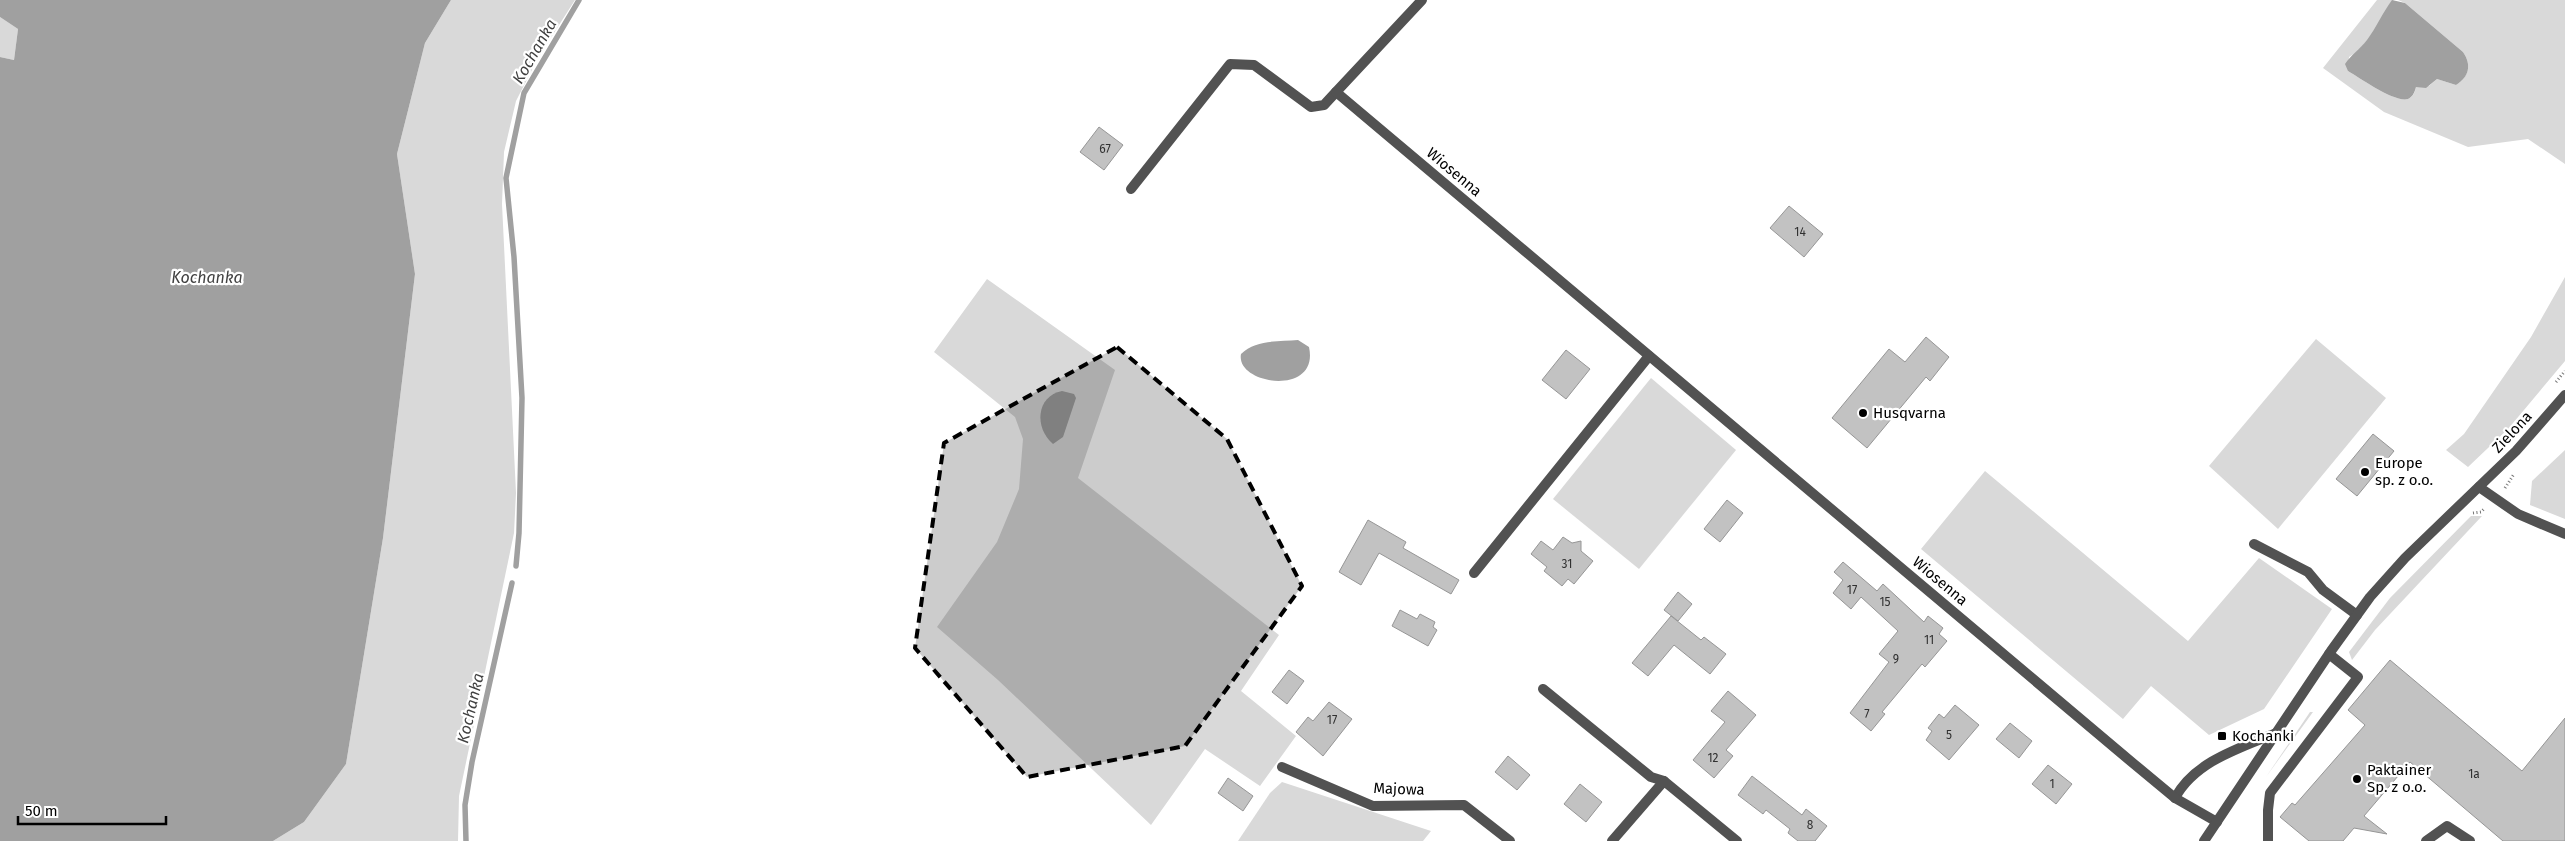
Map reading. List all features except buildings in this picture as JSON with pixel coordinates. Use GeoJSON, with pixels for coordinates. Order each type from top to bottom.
{"type":"FeatureCollection","features":[{"type":"Feature","properties":{"kind":"street"},"geometry":{"type":"LineString","coordinates":[[1132,189],[1230,64],[1254,65],[1311,107],[1324,105],[1422,0]]}},
{"type":"Feature","properties":{"kind":"street","name":"Wiosenna"},"geometry":{"type":"LineString","coordinates":[[1336,92],[2175,798],[2217,822]]}},
{"type":"Feature","properties":{"kind":"street"},"geometry":{"type":"LineString","coordinates":[[1474,573],[1649,356]]}},
{"type":"Feature","properties":{"kind":"street","name":"Zielona"},"geometry":{"type":"LineString","coordinates":[[2479,487],[2516,451],[2565,395]]}},
{"type":"Feature","properties":{"kind":"street"},"geometry":{"type":"LineString","coordinates":[[2204,841],[2357,615],[2405,558],[2479,487],[2518,514],[2565,534]]}},
{"type":"Feature","properties":{"kind":"street"},"geometry":{"type":"LineString","coordinates":[[2254,544],[2308,572],[2324,590],[2357,615]]}},
{"type":"Feature","properties":{"kind":"street"},"geometry":{"type":"LineString","coordinates":[[2268,841],[2270,793],[2358,678],[2329,654]]}},
{"type":"Feature","properties":{"kind":"street"},"geometry":{"type":"LineString","coordinates":[[1542,689],[1651,777],[1664,781],[1737,841]]}},
{"type":"Feature","properties":{"kind":"street"},"geometry":{"type":"LineString","coordinates":[[2175,798],[2182,784],[2194,774],[2228,753],[2276,733]]}},
{"type":"Feature","properties":{"kind":"street","name":"Majowa"},"geometry":{"type":"LineString","coordinates":[[1282,767],[1373,806],[1464,805],[1510,841]]}},
{"type":"Feature","properties":{"kind":"street"},"geometry":{"type":"LineString","coordinates":[[1612,841],[1664,781]]}},
{"type":"Feature","properties":{"kind":"street"},"geometry":{"type":"LineString","coordinates":[[2426,841],[2447,826],[2470,841]]}},
{"type":"Feature","properties":{"kind":"path"},"geometry":{"type":"LineString","coordinates":[[2470,514],[2480,512],[2495,498],[2511,482],[2518,467]]}},
{"type":"Feature","properties":{"kind":"highlighted area"},"geometry":{"type":"Polygon","coordinates":[[[1117,347],[1227,439],[1302,586],[1185,746],[1027,777],[915,648],[944,443],[1117,347]]]}},
{"type":"Feature","properties":{"kind":"shaded area"},"geometry":{"type":"Polygon","coordinates":[[[451,0],[575,0],[538,58],[516,101],[504,152],[502,204],[516,493],[514,533],[459,796],[458,841],[273,841],[304,822],[346,764],[383,538],[415,274],[397,154],[425,43],[451,0]]]}},
{"type":"Feature","properties":{"kind":"shaded area"},"geometry":{"type":"Polygon","coordinates":[[[2377,0],[2394,0],[2389,5],[2370,38],[2349,57],[2348,71],[2386,94],[2408,99],[2416,87],[2429,86],[2437,79],[2456,85],[2464,78],[2468,70],[2468,61],[2463,52],[2405,3],[2398,0],[2565,0],[2565,164],[2528,139],[2468,147],[2384,112],[2323,68],[2377,0]]]}},
{"type":"Feature","properties":{"kind":"shaded area"},"geometry":{"type":"Polygon","coordinates":[[[0,17],[18,29],[14,60],[0,57],[0,17]]]}},
{"type":"Feature","properties":{"kind":"shaded area"},"geometry":{"type":"Polygon","coordinates":[[[2565,277],[2565,361],[2508,429],[2468,467],[2446,450],[2464,434],[2531,337],[2565,277]]]}},
{"type":"Feature","properties":{"kind":"shaded area"},"geometry":{"type":"Polygon","coordinates":[[[987,279],[1115,370],[1078,478],[1279,635],[1241,691],[1296,736],[1260,786],[1205,749],[1151,825],[998,680],[937,627],[997,542],[1019,489],[1023,439],[1015,417],[934,352],[987,279]]]}},
{"type":"Feature","properties":{"kind":"shaded area"},"geometry":{"type":"Polygon","coordinates":[[[2316,339],[2386,398],[2278,529],[2209,466],[2316,339]]]}},
{"type":"Feature","properties":{"kind":"shaded area"},"geometry":{"type":"Polygon","coordinates":[[[1651,378],[1736,450],[1639,569],[1553,499],[1651,378]]]}},
{"type":"Feature","properties":{"kind":"shaded area"},"geometry":{"type":"Polygon","coordinates":[[[2565,450],[2565,519],[2530,505],[2532,481],[2565,450]]]}},
{"type":"Feature","properties":{"kind":"shaded area"},"geometry":{"type":"Polygon","coordinates":[[[1985,471],[2188,641],[2259,558],[2332,609],[2264,709],[2209,735],[2151,686],[2123,719],[1921,549],[1985,471]]]}},
{"type":"Feature","properties":{"kind":"shaded area"},"geometry":{"type":"Polygon","coordinates":[[[2471,516],[2482,516],[2375,630],[2352,660],[2349,652],[2390,598],[2471,516]]]}},
{"type":"Feature","properties":{"kind":"shaded area"},"geometry":{"type":"Polygon","coordinates":[[[2310,712],[2313,712],[2266,777],[2310,712]]]}},
{"type":"Feature","properties":{"kind":"shaded area"},"geometry":{"type":"Polygon","coordinates":[[[1282,782],[1431,831],[1423,841],[1238,841],[1270,793],[1282,782]]]}},
{"type":"Feature","properties":{"kind":"water","name":"Kochanka"},"geometry":{"type":"Polygon","coordinates":[[[0,0],[451,0],[425,43],[397,154],[415,274],[383,538],[346,764],[304,822],[273,841],[0,841],[0,57],[14,60],[18,29],[0,17],[0,0]]]}},
{"type":"Feature","properties":{"kind":"water"},"geometry":{"type":"Polygon","coordinates":[[[2392,0],[2405,3],[2463,52],[2468,62],[2468,70],[2460,82],[2456,85],[2437,79],[2426,88],[2416,87],[2411,97],[2402,99],[2386,94],[2348,71],[2345,64],[2367,40],[2392,0]]]}},
{"type":"Feature","properties":{"kind":"water"},"geometry":{"type":"Polygon","coordinates":[[[1298,340],[1309,347],[1309,363],[1302,374],[1291,379],[1277,381],[1263,379],[1251,373],[1243,365],[1241,354],[1247,349],[1268,342],[1298,340]]]}},
{"type":"Feature","properties":{"kind":"water"},"geometry":{"type":"Polygon","coordinates":[[[1062,391],[1074,394],[1076,398],[1063,437],[1053,444],[1043,430],[1041,413],[1047,399],[1053,394],[1062,391]]]}},
{"type":"Feature","properties":{"kind":"waterway","name":"Kochanka"},"geometry":{"type":"LineString","coordinates":[[516,566],[519,533],[522,398],[514,257],[506,178],[524,93],[579,0]]}},
{"type":"Feature","properties":{"kind":"waterway","name":"Kochanka"},"geometry":{"type":"LineString","coordinates":[[466,841],[465,805],[472,762],[512,583]]}},
{"type":"Feature","properties":{"kind":"place","name":"Husqvarna"},"geometry":{"type":"Point","coordinates":[1863,413]}},
{"type":"Feature","properties":{"kind":"place","name":"Europe sp. z o.o."},"geometry":{"type":"Point","coordinates":[2365,472]}},
{"type":"Feature","properties":{"kind":"place","name":"Kochanki"},"geometry":{"type":"Point","coordinates":[2222,736]}},
{"type":"Feature","properties":{"kind":"place","name":"Paktainer Sp. z o.o."},"geometry":{"type":"Point","coordinates":[2357,779]}}]}
